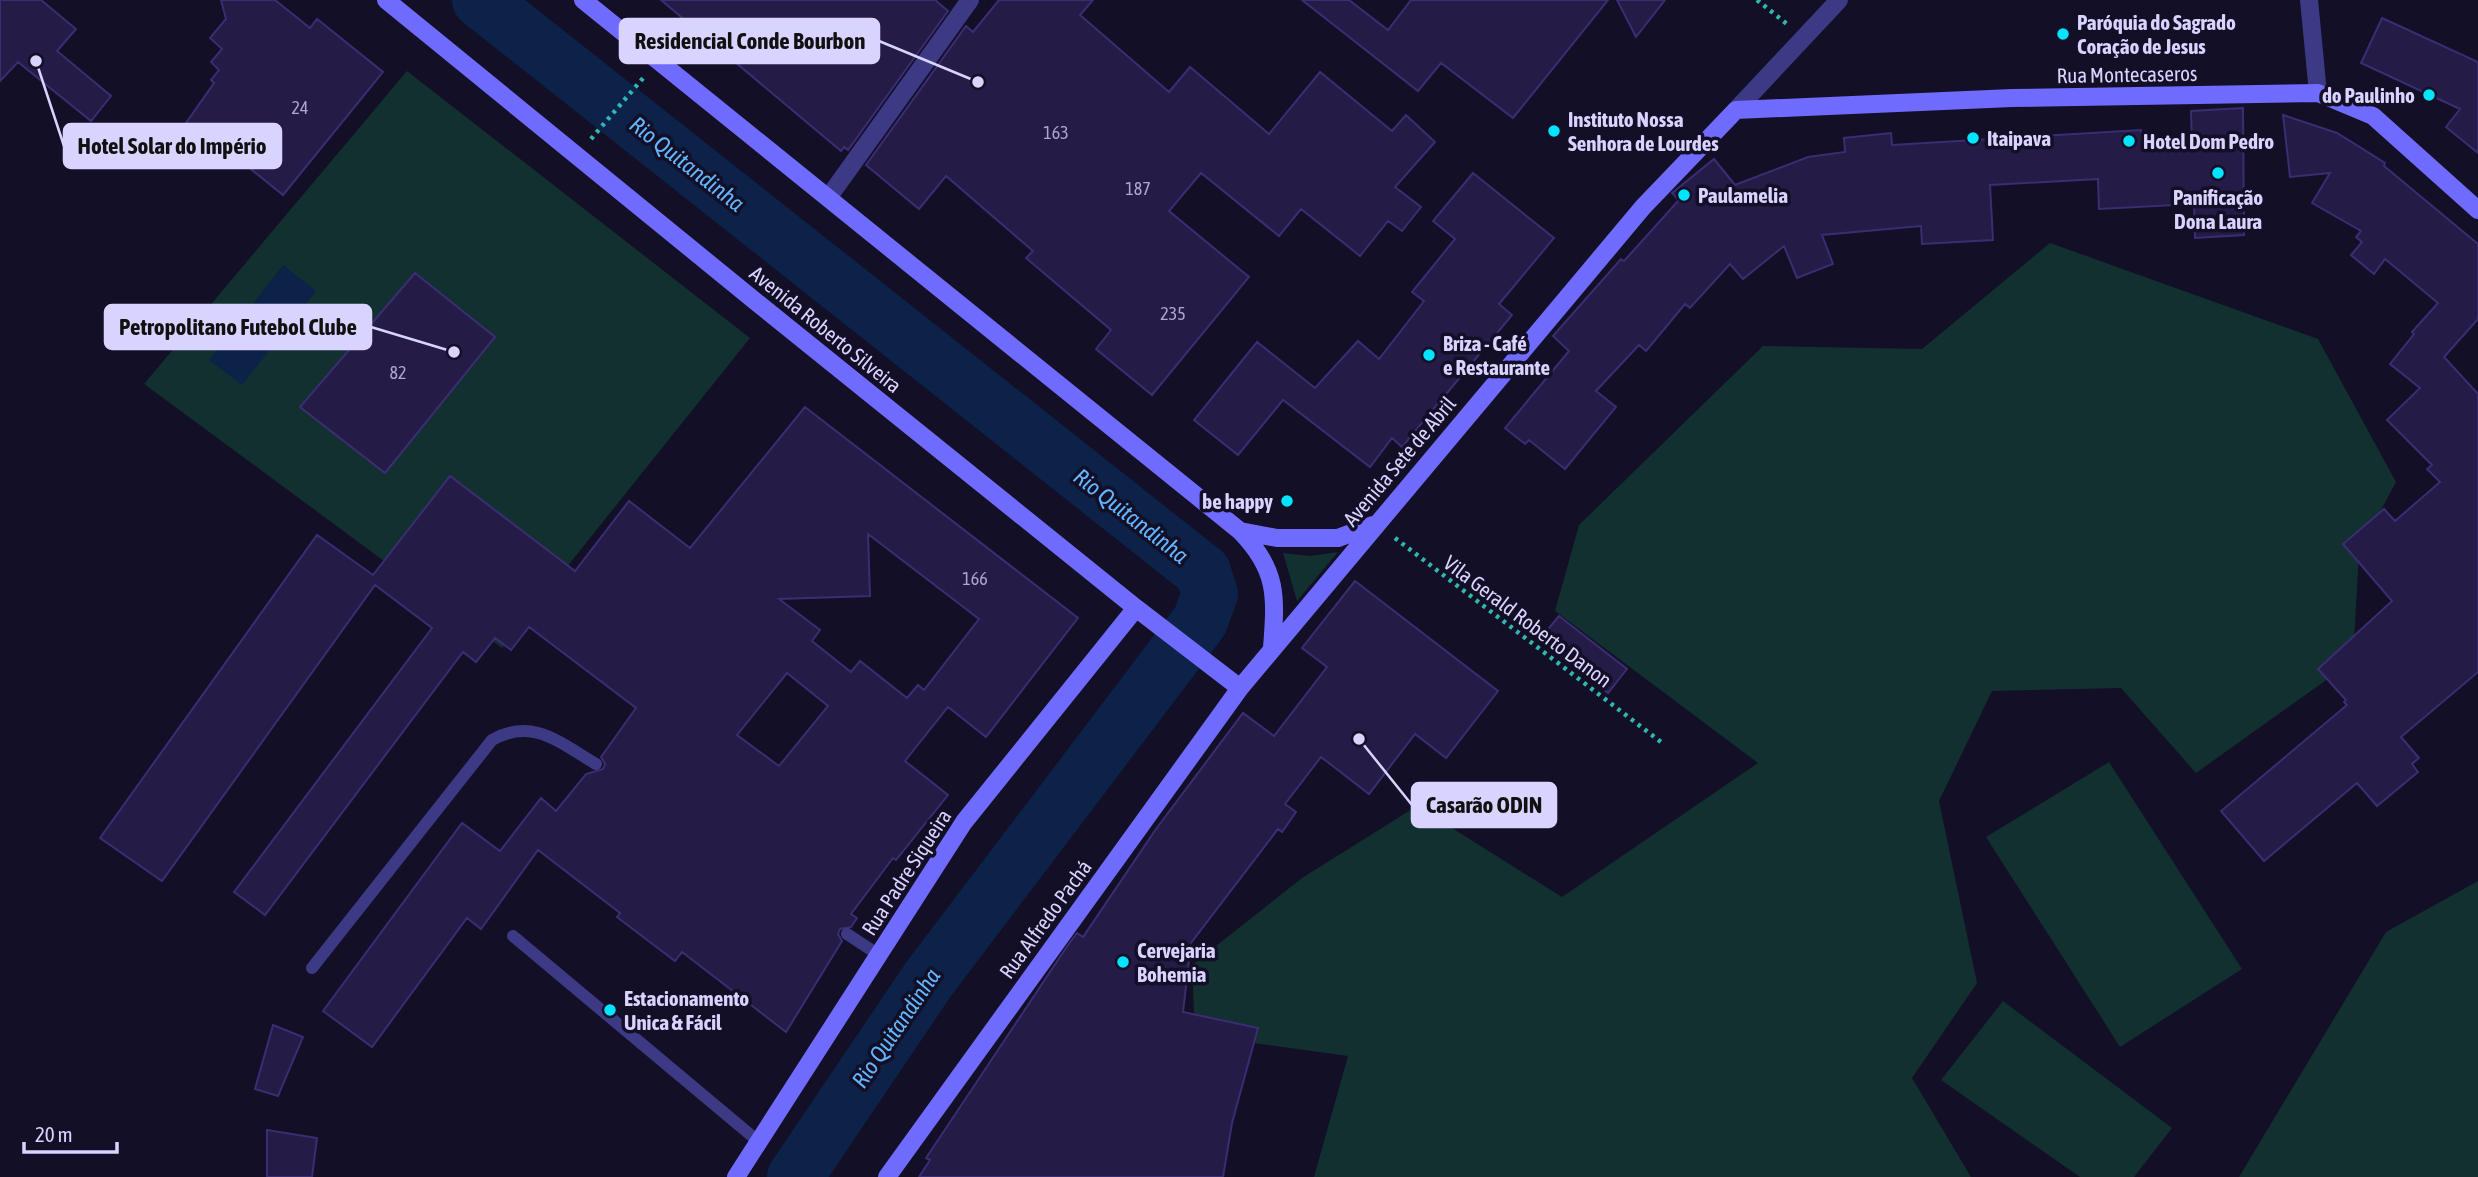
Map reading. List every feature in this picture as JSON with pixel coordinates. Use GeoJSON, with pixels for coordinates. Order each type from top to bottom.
{"type":"FeatureCollection","features":[{"type":"Feature","properties":{"kind":"main road","name":"Avenida Roberto Silveira"},"geometry":{"type":"LineString","coordinates":[[386,0],[576,156],[1240,688]]}},
{"type":"Feature","properties":{"kind":"main road"},"geometry":{"type":"LineString","coordinates":[[583,0],[1240,531],[1262,554],[1271,579],[1275,613],[1272,648]]}},
{"type":"Feature","properties":{"kind":"main road","name":"Rua Montecaseros"},"geometry":{"type":"LineString","coordinates":[[1736,110],[2012,98],[2318,93],[2373,116],[2478,210]]}},
{"type":"Feature","properties":{"kind":"main road","name":"Avenida Sete de Abril"},"geometry":{"type":"LineString","coordinates":[[1240,688],[1643,207],[1736,110]]}},
{"type":"Feature","properties":{"kind":"main road"},"geometry":{"type":"LineString","coordinates":[[1240,531],[1277,538],[1338,538],[1376,524]]}},
{"type":"Feature","properties":{"kind":"main road","name":"Rua Padre Siqueira"},"geometry":{"type":"LineString","coordinates":[[737,1177],[964,822],[1141,611]]}},
{"type":"Feature","properties":{"kind":"main road","name":"Rua Alfredo Pachá"},"geometry":{"type":"LineString","coordinates":[[887,1177],[1240,688]]}},
{"type":"Feature","properties":{"kind":"street"},"geometry":{"type":"LineString","coordinates":[[828,198],[970,0]]}},
{"type":"Feature","properties":{"kind":"street"},"geometry":{"type":"LineString","coordinates":[[1736,110],[1839,0]]}},
{"type":"Feature","properties":{"kind":"street"},"geometry":{"type":"LineString","coordinates":[[2309,0],[2318,93]]}},
{"type":"Feature","properties":{"kind":"lane"},"geometry":{"type":"LineString","coordinates":[[312,968],[492,740],[508,731],[531,729],[551,737],[596,764]]}},
{"type":"Feature","properties":{"kind":"lane"},"geometry":{"type":"LineString","coordinates":[[847,934],[878,955]]}},
{"type":"Feature","properties":{"kind":"lane"},"geometry":{"type":"LineString","coordinates":[[513,936],[759,1142]]}},
{"type":"Feature","properties":{"kind":"path"},"geometry":{"type":"LineString","coordinates":[[1757,0],[1804,38]]}},
{"type":"Feature","properties":{"kind":"path"},"geometry":{"type":"LineString","coordinates":[[576,156],[658,60]]}},
{"type":"Feature","properties":{"kind":"path","name":"Vila Gerald Roberto Danon"},"geometry":{"type":"LineString","coordinates":[[1376,524],[1661,742]]}},
{"type":"Feature","properties":{"kind":"green space"},"geometry":{"type":"Polygon","coordinates":[[[407,71],[750,338],[502,648],[144,384],[407,71]]]}},
{"type":"Feature","properties":{"kind":"green space"},"geometry":{"type":"Polygon","coordinates":[[[2050,243],[2318,339],[2396,482],[2359,551],[2353,661],[2196,773],[2121,688],[1992,691],[1939,801],[1977,983],[1912,1078],[1971,1177],[1314,1177],[1348,1056],[1195,1035],[1192,965],[1302,878],[1417,806],[1562,897],[1758,763],[1555,611],[1579,525],[1763,346],[1922,349],[2050,243]]]}},
{"type":"Feature","properties":{"kind":"green space"},"geometry":{"type":"Polygon","coordinates":[[[1338,552],[1297,601],[1283,553],[1310,556],[1338,552]]]}},
{"type":"Feature","properties":{"kind":"green space"},"geometry":{"type":"Polygon","coordinates":[[[2109,762],[2242,969],[2120,1047],[1986,837],[2109,762]]]}},
{"type":"Feature","properties":{"kind":"green space"},"geometry":{"type":"Polygon","coordinates":[[[2478,881],[2478,1177],[2239,1177],[2386,932],[2478,881]]]}},
{"type":"Feature","properties":{"kind":"green space"},"geometry":{"type":"Polygon","coordinates":[[[2003,1001],[2172,1128],[2134,1177],[2080,1177],[1941,1080],[2003,1001]]]}},
{"type":"Feature","properties":{"kind":"water"},"geometry":{"type":"Polygon","coordinates":[[[283,265],[316,291],[242,385],[209,360],[283,265]]]}},
{"type":"Feature","properties":{"kind":"building"},"geometry":{"type":"Polygon","coordinates":[[[0,0],[41,0],[76,29],[57,51],[111,96],[91,121],[18,62],[0,81],[0,0]]]}},
{"type":"Feature","properties":{"kind":"building"},"geometry":{"type":"Polygon","coordinates":[[[221,0],[275,0],[310,28],[317,19],[383,72],[283,195],[211,137],[197,156],[174,140],[214,83],[211,80],[219,70],[211,62],[222,49],[210,38],[226,19],[221,0]]]}},
{"type":"Feature","properties":{"kind":"building"},"geometry":{"type":"Polygon","coordinates":[[[661,0],[935,0],[948,11],[848,150],[844,147],[841,151],[661,0]]]}},
{"type":"Feature","properties":{"kind":"building"},"geometry":{"type":"Polygon","coordinates":[[[999,0],[1093,0],[1080,15],[1169,92],[1190,67],[1269,134],[1320,72],[1392,131],[1406,115],[1435,142],[1395,187],[1421,207],[1402,231],[1388,221],[1360,256],[1301,209],[1279,236],[1201,173],[1169,211],[1249,277],[1152,395],[1096,349],[1111,330],[1026,258],[1033,251],[946,176],[919,209],[866,165],[966,26],[973,32],[999,0]]]}},
{"type":"Feature","properties":{"kind":"building"},"geometry":{"type":"Polygon","coordinates":[[[1302,0],[1349,0],[1388,30],[1411,0],[1608,0],[1513,118],[1441,63],[1418,91],[1302,0]]]}},
{"type":"Feature","properties":{"kind":"building"},"geometry":{"type":"Polygon","coordinates":[[[1617,0],[1665,0],[1636,37],[1617,0]]]}},
{"type":"Feature","properties":{"kind":"building"},"geometry":{"type":"Polygon","coordinates":[[[2382,18],[2478,62],[2478,153],[2446,127],[2460,109],[2361,63],[2382,18]]]}},
{"type":"Feature","properties":{"kind":"building"},"geometry":{"type":"Polygon","coordinates":[[[2243,108],[2244,235],[2195,238],[2194,204],[2099,209],[2098,179],[1990,185],[1993,240],[1922,244],[1921,226],[1822,235],[1833,264],[1797,278],[1784,246],[1743,279],[1730,264],[1690,308],[1685,304],[1646,351],[1639,345],[1596,391],[1616,407],[1565,469],[1529,440],[1525,444],[1505,428],[1569,351],[1553,336],[1621,259],[1624,261],[1679,200],[1672,193],[1714,159],[1735,185],[1808,157],[1845,152],[1844,138],[1891,133],[1892,145],[2141,130],[2142,149],[2192,147],[2191,111],[2243,108]]]}},
{"type":"Feature","properties":{"kind":"building"},"geometry":{"type":"Polygon","coordinates":[[[2283,115],[2337,133],[2385,163],[2384,166],[2478,244],[2478,319],[2444,357],[2478,394],[2478,672],[2401,737],[2419,758],[2412,764],[2418,772],[2377,806],[2357,783],[2264,861],[2221,811],[2347,705],[2344,702],[2346,700],[2318,669],[2392,601],[2343,544],[2384,509],[2395,521],[2440,482],[2427,469],[2432,465],[2387,420],[2420,388],[2390,364],[2414,334],[2412,332],[2438,303],[2385,259],[2374,274],[2351,255],[2362,242],[2356,237],[2361,231],[2312,203],[2330,173],[2290,177],[2283,115]]]}},
{"type":"Feature","properties":{"kind":"building"},"geometry":{"type":"Polygon","coordinates":[[[1473,173],[1554,238],[1499,304],[1512,315],[1402,447],[1392,438],[1370,467],[1283,400],[1238,455],[1194,420],[1257,342],[1315,388],[1358,341],[1379,359],[1424,301],[1412,292],[1455,239],[1433,221],[1473,173]]]}},
{"type":"Feature","properties":{"kind":"building"},"geometry":{"type":"Polygon","coordinates":[[[415,273],[495,337],[385,473],[300,407],[415,273]]]}},
{"type":"Feature","properties":{"kind":"building"},"geometry":{"type":"Polygon","coordinates":[[[805,407],[1078,618],[986,737],[948,707],[905,761],[948,795],[896,860],[893,858],[851,914],[857,918],[851,927],[840,929],[838,934],[842,941],[786,1032],[682,952],[675,961],[617,917],[620,913],[538,850],[481,929],[467,918],[372,1047],[323,1011],[462,823],[500,851],[541,798],[556,811],[586,774],[603,769],[605,764],[601,757],[636,708],[529,627],[511,650],[495,638],[476,662],[463,652],[265,915],[234,892],[432,628],[375,585],[162,881],[100,838],[317,535],[373,575],[450,476],[575,571],[629,501],[690,548],[805,407]],[[868,534],[870,596],[779,599],[820,630],[812,641],[851,672],[860,661],[907,698],[918,685],[924,690],[979,619],[868,534]],[[787,673],[737,735],[779,766],[828,706],[787,673]]]}},
{"type":"Feature","properties":{"kind":"building","name":"Cervejaria Bohemia"},"geometry":{"type":"Polygon","coordinates":[[[1355,581],[1498,691],[1446,758],[1415,734],[1369,794],[1321,757],[1285,804],[1296,812],[1282,832],[1278,829],[1191,943],[1183,1012],[1258,1028],[1232,1123],[1223,1177],[919,1177],[930,1160],[926,1158],[1068,945],[1077,933],[1083,937],[1156,829],[1243,713],[1274,736],[1327,667],[1302,648],[1355,581]]]}},
{"type":"Feature","properties":{"kind":"building"},"geometry":{"type":"Polygon","coordinates":[[[1559,616],[1627,669],[1608,693],[1540,639],[1559,616]]]}},
{"type":"Feature","properties":{"kind":"building"},"geometry":{"type":"Polygon","coordinates":[[[273,1025],[303,1037],[278,1096],[255,1089],[273,1025]]]}},
{"type":"Feature","properties":{"kind":"building"},"geometry":{"type":"Polygon","coordinates":[[[267,1130],[317,1138],[312,1177],[267,1177],[267,1130]]]}},
{"type":"Feature","properties":{"kind":"waterway","name":"Rio Quitandinha"},"geometry":{"type":"LineString","coordinates":[[480,0],[1203,572],[1210,594],[1200,621],[928,980],[795,1177]]}},
{"type":"Feature","properties":{"kind":"place","name":"Paróquia do Sagrado Coração de Jesus"},"geometry":{"type":"Point","coordinates":[2063,34]}},
{"type":"Feature","properties":{"kind":"place","name":"Hotel Solar do Império"},"geometry":{"type":"Point","coordinates":[36,61]}},
{"type":"Feature","properties":{"kind":"place","name":"Residencial Conde Bourbon"},"geometry":{"type":"Point","coordinates":[978,82]}},
{"type":"Feature","properties":{"kind":"place","name":"do Paulinho"},"geometry":{"type":"Point","coordinates":[2429,95]}},
{"type":"Feature","properties":{"kind":"place","name":"Instituto Nossa Senhora de Lourdes"},"geometry":{"type":"Point","coordinates":[1554,131]}},
{"type":"Feature","properties":{"kind":"place","name":"Itaipava"},"geometry":{"type":"Point","coordinates":[1973,138]}},
{"type":"Feature","properties":{"kind":"place","name":"Hotel Dom Pedro"},"geometry":{"type":"Point","coordinates":[2129,141]}},
{"type":"Feature","properties":{"kind":"place","name":"Panificação Dona Laura"},"geometry":{"type":"Point","coordinates":[2218,173]}},
{"type":"Feature","properties":{"kind":"place","name":"Paulamelia"},"geometry":{"type":"Point","coordinates":[1684,195]}},
{"type":"Feature","properties":{"kind":"place","name":"Petropolitano Futebol Clube"},"geometry":{"type":"Point","coordinates":[454,352]}},
{"type":"Feature","properties":{"kind":"place","name":"Briza - Café e Restaurante"},"geometry":{"type":"Point","coordinates":[1429,355]}},
{"type":"Feature","properties":{"kind":"place","name":"be happy"},"geometry":{"type":"Point","coordinates":[1287,501]}},
{"type":"Feature","properties":{"kind":"place","name":"Casarão ODIN"},"geometry":{"type":"Point","coordinates":[1359,739]}},
{"type":"Feature","properties":{"kind":"place","name":"Cervejaria Bohemia"},"geometry":{"type":"Point","coordinates":[1123,962]}},
{"type":"Feature","properties":{"kind":"place","name":"Estacionamento Unica & Fácil"},"geometry":{"type":"Point","coordinates":[610,1010]}}]}
